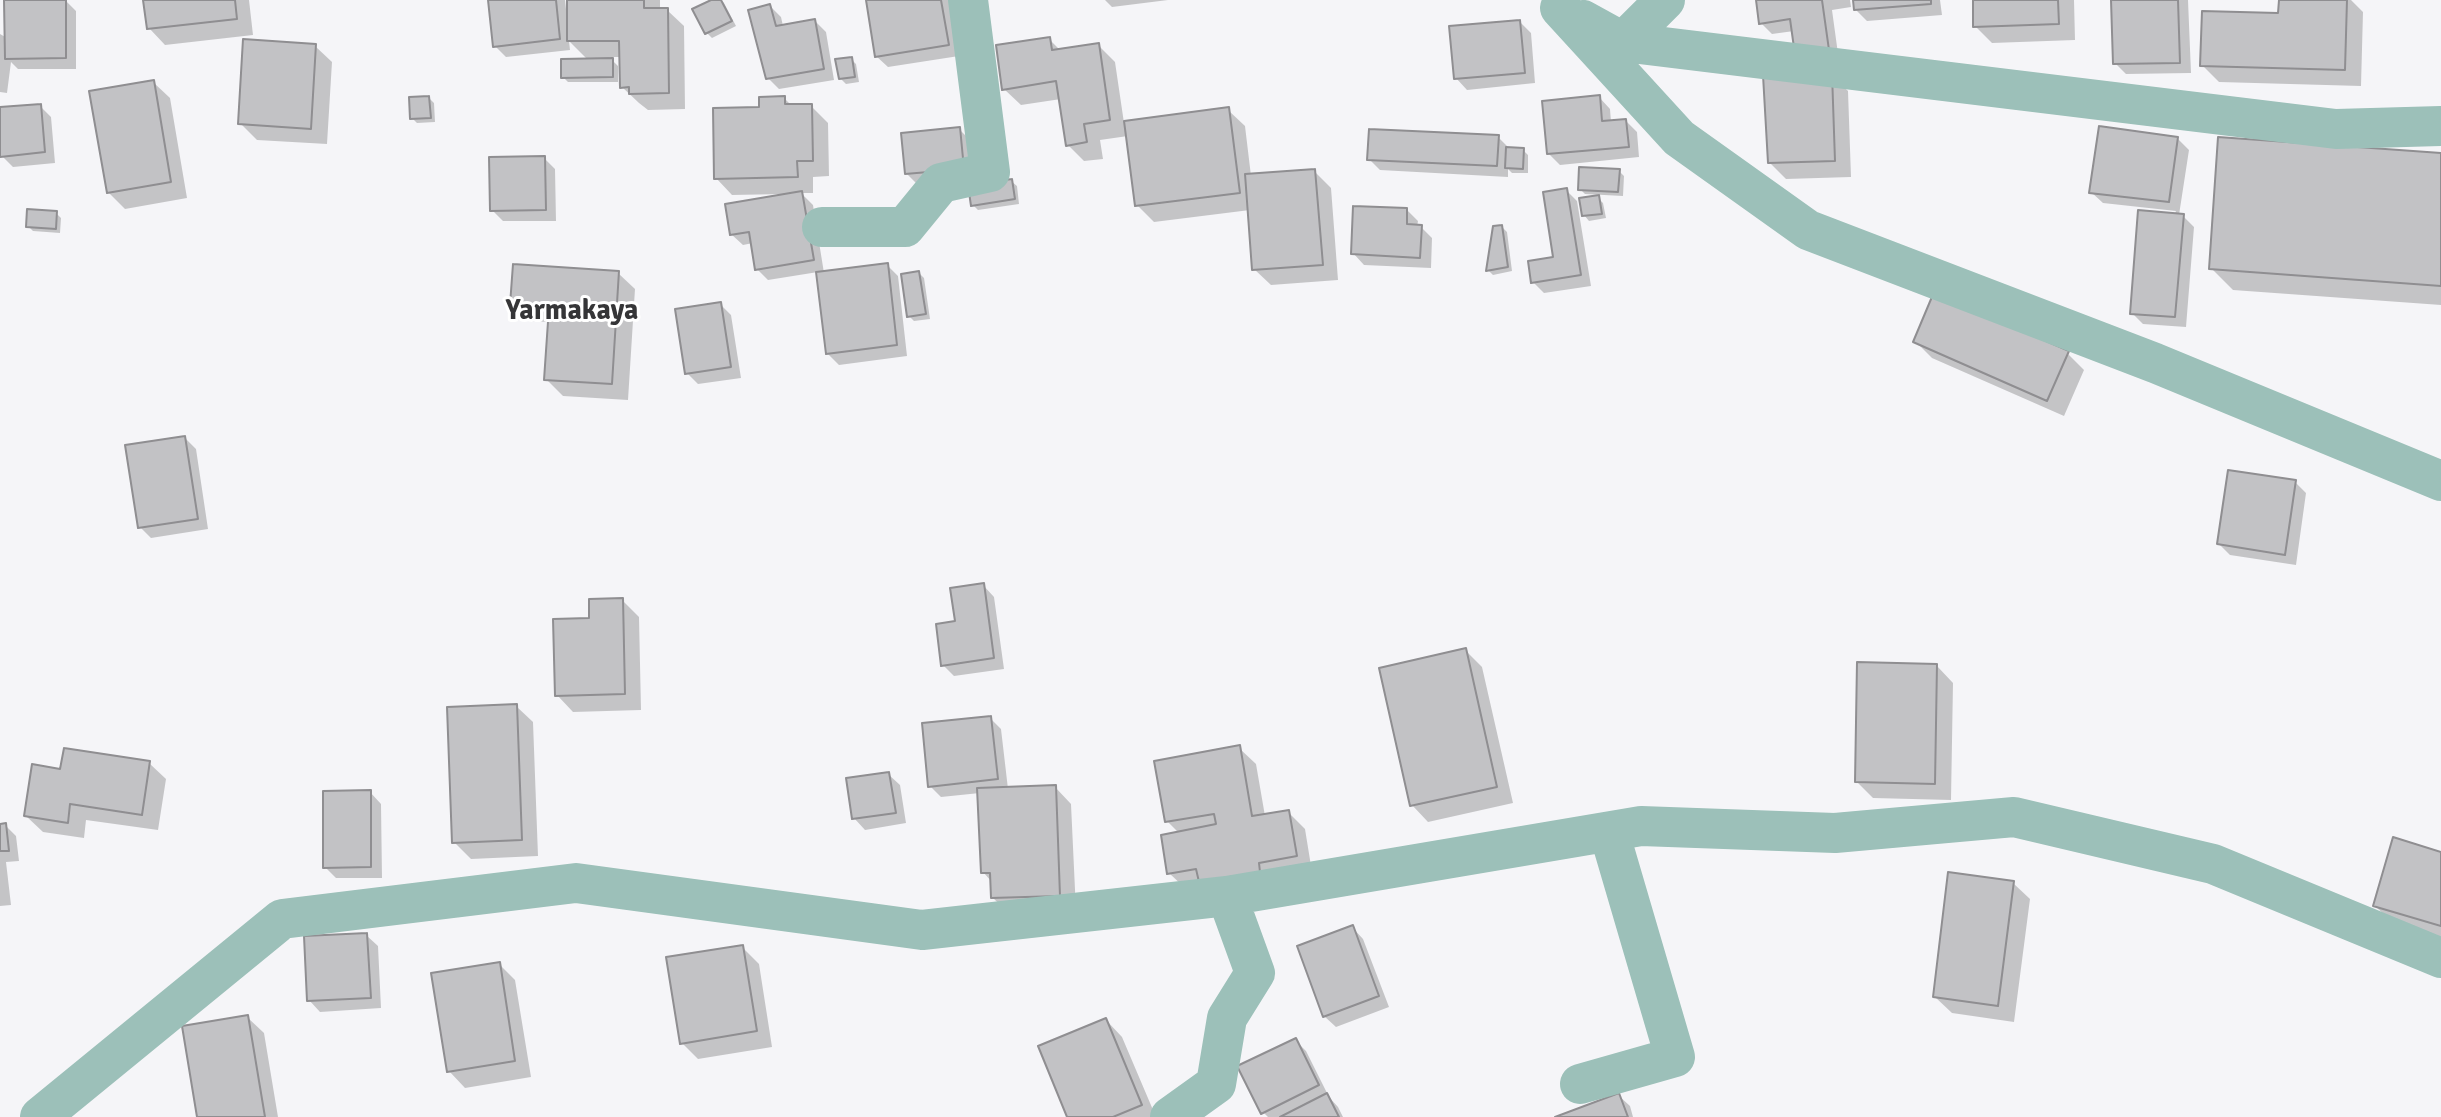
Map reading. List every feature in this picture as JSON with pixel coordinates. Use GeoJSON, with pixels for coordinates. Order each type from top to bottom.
{"type":"FeatureCollection","features":[{"type":"Feature","properties":{"kind":"street"},"geometry":{"type":"LineString","coordinates":[[822,227],[905,227],[941,183],[990,172],[968,0]]}},
{"type":"Feature","properties":{"kind":"street"},"geometry":{"type":"LineString","coordinates":[[1623,42],[1665,0]]}},
{"type":"Feature","properties":{"kind":"street"},"geometry":{"type":"LineString","coordinates":[[1552,4],[1623,42],[2336,129],[2441,126]]}},
{"type":"Feature","properties":{"kind":"street"},"geometry":{"type":"LineString","coordinates":[[1552,4],[1679,138],[1808,230],[2155,363],[2441,481]]}},
{"type":"Feature","properties":{"kind":"street"},"geometry":{"type":"LineString","coordinates":[[40,1117],[282,919],[576,883],[922,930],[1227,896],[1641,826],[1835,833],[2014,817],[2213,864],[2441,958]]}},
{"type":"Feature","properties":{"kind":"street"},"geometry":{"type":"LineString","coordinates":[[1580,1084],[1675,1057],[1609,832]]}},
{"type":"Feature","properties":{"kind":"street"},"geometry":{"type":"LineString","coordinates":[[1170,1117],[1216,1084],[1227,1018],[1255,973],[1227,896]]}},
{"type":"Feature","properties":{"kind":"building"},"geometry":{"type":"Polygon","coordinates":[[[4,0],[66,0],[66,58],[5,59],[4,0]]]}},
{"type":"Feature","properties":{"kind":"building"},"geometry":{"type":"Polygon","coordinates":[[[143,0],[235,0],[237,19],[147,29],[143,0]]]}},
{"type":"Feature","properties":{"kind":"building"},"geometry":{"type":"Polygon","coordinates":[[[488,0],[556,0],[560,39],[493,47],[488,0]]]}},
{"type":"Feature","properties":{"kind":"building"},"geometry":{"type":"Polygon","coordinates":[[[567,0],[644,0],[644,8],[668,8],[669,93],[629,94],[629,87],[620,88],[619,41],[567,41],[567,0]]]}},
{"type":"Feature","properties":{"kind":"building"},"geometry":{"type":"Polygon","coordinates":[[[711,0],[721,0],[732,21],[705,34],[692,9],[711,0]]]}},
{"type":"Feature","properties":{"kind":"building"},"geometry":{"type":"Polygon","coordinates":[[[866,0],[941,0],[949,45],[875,57],[866,0]]]}},
{"type":"Feature","properties":{"kind":"building"},"geometry":{"type":"Polygon","coordinates":[[[1756,0],[1822,0],[1829,50],[1795,55],[1790,19],[1759,24],[1756,0]]]}},
{"type":"Feature","properties":{"kind":"building"},"geometry":{"type":"Polygon","coordinates":[[[1853,0],[1931,0],[1931,4],[1854,10],[1853,0]]]}},
{"type":"Feature","properties":{"kind":"building"},"geometry":{"type":"Polygon","coordinates":[[[1973,0],[2058,0],[2059,24],[1973,27],[1973,0]]]}},
{"type":"Feature","properties":{"kind":"building"},"geometry":{"type":"Polygon","coordinates":[[[2111,0],[2178,0],[2180,63],[2113,64],[2111,0]]]}},
{"type":"Feature","properties":{"kind":"building"},"geometry":{"type":"Polygon","coordinates":[[[2279,0],[2347,0],[2345,70],[2200,66],[2202,11],[2278,13],[2279,0]]]}},
{"type":"Feature","properties":{"kind":"building"},"geometry":{"type":"Polygon","coordinates":[[[770,4],[776,26],[815,19],[824,69],[766,79],[748,10],[770,4]]]}},
{"type":"Feature","properties":{"kind":"building"},"geometry":{"type":"Polygon","coordinates":[[[1520,20],[1525,73],[1454,79],[1449,26],[1520,20]]]}},
{"type":"Feature","properties":{"kind":"building"},"geometry":{"type":"Polygon","coordinates":[[[1050,37],[1052,50],[1099,43],[1110,120],[1084,124],[1087,142],[1066,146],[1056,81],[1002,90],[996,45],[1050,37]]]}},
{"type":"Feature","properties":{"kind":"building"},"geometry":{"type":"Polygon","coordinates":[[[243,39],[316,44],[311,129],[238,124],[243,39]]]}},
{"type":"Feature","properties":{"kind":"building"},"geometry":{"type":"Polygon","coordinates":[[[852,57],[855,77],[839,79],[835,59],[852,57]]]}},
{"type":"Feature","properties":{"kind":"building"},"geometry":{"type":"Polygon","coordinates":[[[613,58],[613,77],[561,78],[561,59],[613,58]]]}},
{"type":"Feature","properties":{"kind":"building"},"geometry":{"type":"Polygon","coordinates":[[[1832,73],[1835,161],[1768,163],[1763,75],[1832,73]]]}},
{"type":"Feature","properties":{"kind":"building"},"geometry":{"type":"Polygon","coordinates":[[[154,80],[171,182],[107,193],[89,91],[154,80]]]}},
{"type":"Feature","properties":{"kind":"building"},"geometry":{"type":"Polygon","coordinates":[[[1600,95],[1602,121],[1626,119],[1629,147],[1547,154],[1542,101],[1600,95]]]}},
{"type":"Feature","properties":{"kind":"building"},"geometry":{"type":"Polygon","coordinates":[[[429,96],[431,118],[410,119],[409,97],[429,96]]]}},
{"type":"Feature","properties":{"kind":"building"},"geometry":{"type":"Polygon","coordinates":[[[785,96],[785,104],[812,104],[813,161],[797,161],[798,177],[714,179],[713,108],[759,107],[759,97],[785,96]]]}},
{"type":"Feature","properties":{"kind":"building"},"geometry":{"type":"Polygon","coordinates":[[[41,104],[45,152],[0,157],[0,107],[41,104]]]}},
{"type":"Feature","properties":{"kind":"building"},"geometry":{"type":"Polygon","coordinates":[[[1229,107],[1240,193],[1135,206],[1124,121],[1229,107]]]}},
{"type":"Feature","properties":{"kind":"building"},"geometry":{"type":"Polygon","coordinates":[[[2099,126],[2178,137],[2169,202],[2089,193],[2099,126]]]}},
{"type":"Feature","properties":{"kind":"building"},"geometry":{"type":"Polygon","coordinates":[[[960,127],[964,169],[905,174],[901,133],[960,127]]]}},
{"type":"Feature","properties":{"kind":"building"},"geometry":{"type":"Polygon","coordinates":[[[1369,129],[1499,135],[1497,166],[1367,160],[1369,129]]]}},
{"type":"Feature","properties":{"kind":"building"},"geometry":{"type":"Polygon","coordinates":[[[2218,137],[2441,153],[2441,286],[2209,269],[2218,137]]]}},
{"type":"Feature","properties":{"kind":"building"},"geometry":{"type":"Polygon","coordinates":[[[1506,147],[1524,148],[1523,169],[1505,168],[1506,147]]]}},
{"type":"Feature","properties":{"kind":"building"},"geometry":{"type":"Polygon","coordinates":[[[545,156],[546,210],[490,211],[489,157],[545,156]]]}},
{"type":"Feature","properties":{"kind":"building"},"geometry":{"type":"Polygon","coordinates":[[[1579,167],[1620,169],[1618,192],[1578,190],[1579,167]]]}},
{"type":"Feature","properties":{"kind":"building"},"geometry":{"type":"Polygon","coordinates":[[[1315,169],[1323,265],[1252,270],[1245,174],[1315,169]]]}},
{"type":"Feature","properties":{"kind":"building"},"geometry":{"type":"Polygon","coordinates":[[[1012,179],[1015,199],[971,206],[968,185],[1012,179]]]}},
{"type":"Feature","properties":{"kind":"building"},"geometry":{"type":"Polygon","coordinates":[[[1567,188],[1581,275],[1531,283],[1528,261],[1553,257],[1543,192],[1567,188]]]}},
{"type":"Feature","properties":{"kind":"building"},"geometry":{"type":"Polygon","coordinates":[[[802,191],[814,260],[755,270],[749,232],[730,235],[725,204],[802,191]]]}},
{"type":"Feature","properties":{"kind":"building"},"geometry":{"type":"Polygon","coordinates":[[[1599,195],[1602,214],[1582,216],[1579,198],[1599,195]]]}},
{"type":"Feature","properties":{"kind":"building"},"geometry":{"type":"Polygon","coordinates":[[[1353,206],[1407,208],[1407,224],[1422,225],[1420,258],[1351,254],[1353,206]]]}},
{"type":"Feature","properties":{"kind":"building"},"geometry":{"type":"Polygon","coordinates":[[[27,209],[57,211],[56,229],[26,227],[27,209]]]}},
{"type":"Feature","properties":{"kind":"building"},"geometry":{"type":"Polygon","coordinates":[[[2138,210],[2184,214],[2175,317],[2130,314],[2138,210]]]}},
{"type":"Feature","properties":{"kind":"building"},"geometry":{"type":"Polygon","coordinates":[[[1502,225],[1508,267],[1486,271],[1493,226],[1502,225]]]}},
{"type":"Feature","properties":{"kind":"building"},"geometry":{"type":"Polygon","coordinates":[[[888,263],[897,345],[826,354],[816,272],[888,263]]]}},
{"type":"Feature","properties":{"kind":"building"},"geometry":{"type":"Polygon","coordinates":[[[513,264],[619,271],[612,384],[544,380],[549,307],[510,305],[513,264]]]}},
{"type":"Feature","properties":{"kind":"building"},"geometry":{"type":"Polygon","coordinates":[[[919,271],[926,314],[907,317],[901,274],[919,271]]]}},
{"type":"Feature","properties":{"kind":"building"},"geometry":{"type":"Polygon","coordinates":[[[1934,292],[2069,351],[2047,401],[1913,342],[1934,292]]]}},
{"type":"Feature","properties":{"kind":"building"},"geometry":{"type":"Polygon","coordinates":[[[721,302],[731,367],[685,374],[675,309],[721,302]]]}},
{"type":"Feature","properties":{"kind":"building"},"geometry":{"type":"Polygon","coordinates":[[[185,436],[198,519],[138,528],[125,445],[185,436]]]}},
{"type":"Feature","properties":{"kind":"building"},"geometry":{"type":"Polygon","coordinates":[[[2228,470],[2296,480],[2285,555],[2217,544],[2228,470]]]}},
{"type":"Feature","properties":{"kind":"building"},"geometry":{"type":"Polygon","coordinates":[[[984,583],[994,658],[941,666],[936,624],[955,621],[950,588],[984,583]]]}},
{"type":"Feature","properties":{"kind":"building"},"geometry":{"type":"Polygon","coordinates":[[[623,598],[625,694],[555,696],[553,619],[589,618],[589,599],[623,598]]]}},
{"type":"Feature","properties":{"kind":"building"},"geometry":{"type":"Polygon","coordinates":[[[1466,648],[1497,787],[1410,806],[1379,668],[1466,648]]]}},
{"type":"Feature","properties":{"kind":"building"},"geometry":{"type":"Polygon","coordinates":[[[1857,662],[1937,664],[1935,784],[1855,782],[1857,662]]]}},
{"type":"Feature","properties":{"kind":"building"},"geometry":{"type":"Polygon","coordinates":[[[517,704],[522,840],[452,843],[447,707],[517,704]]]}},
{"type":"Feature","properties":{"kind":"building"},"geometry":{"type":"Polygon","coordinates":[[[991,716],[998,779],[928,787],[922,723],[991,716]]]}},
{"type":"Feature","properties":{"kind":"building"},"geometry":{"type":"Polygon","coordinates":[[[1240,745],[1252,816],[1289,810],[1297,856],[1259,863],[1260,872],[1199,882],[1196,869],[1167,874],[1161,835],[1216,824],[1214,814],[1165,822],[1154,761],[1240,745]]]}},
{"type":"Feature","properties":{"kind":"building"},"geometry":{"type":"Polygon","coordinates":[[[64,748],[150,761],[142,815],[70,804],[68,823],[24,816],[32,764],[60,769],[64,748]]]}},
{"type":"Feature","properties":{"kind":"building"},"geometry":{"type":"Polygon","coordinates":[[[889,772],[896,813],[852,819],[846,778],[889,772]]]}},
{"type":"Feature","properties":{"kind":"building"},"geometry":{"type":"Polygon","coordinates":[[[1056,785],[1060,896],[991,898],[990,873],[981,873],[977,788],[1056,785]]]}},
{"type":"Feature","properties":{"kind":"building"},"geometry":{"type":"Polygon","coordinates":[[[371,790],[371,867],[323,868],[323,791],[371,790]]]}},
{"type":"Feature","properties":{"kind":"building"},"geometry":{"type":"Polygon","coordinates":[[[6,823],[9,851],[0,851],[0,824],[6,823]]]}},
{"type":"Feature","properties":{"kind":"building"},"geometry":{"type":"Polygon","coordinates":[[[2393,837],[2441,852],[2441,926],[2373,906],[2393,837]]]}},
{"type":"Feature","properties":{"kind":"building"},"geometry":{"type":"Polygon","coordinates":[[[1948,872],[2014,881],[1998,1006],[1933,997],[1948,872]]]}},
{"type":"Feature","properties":{"kind":"building"},"geometry":{"type":"Polygon","coordinates":[[[1353,925],[1379,996],[1323,1017],[1297,946],[1353,925]]]}},
{"type":"Feature","properties":{"kind":"building"},"geometry":{"type":"Polygon","coordinates":[[[367,933],[371,998],[307,1001],[304,936],[367,933]]]}},
{"type":"Feature","properties":{"kind":"building"},"geometry":{"type":"Polygon","coordinates":[[[743,945],[757,1031],[680,1044],[666,957],[743,945]]]}},
{"type":"Feature","properties":{"kind":"building"},"geometry":{"type":"Polygon","coordinates":[[[500,962],[515,1061],[447,1072],[431,973],[500,962]]]}},
{"type":"Feature","properties":{"kind":"building"},"geometry":{"type":"Polygon","coordinates":[[[248,1015],[265,1117],[197,1117],[182,1026],[248,1015]]]}},
{"type":"Feature","properties":{"kind":"building"},"geometry":{"type":"Polygon","coordinates":[[[1106,1018],[1142,1105],[1113,1117],[1067,1117],[1038,1046],[1106,1018]]]}},
{"type":"Feature","properties":{"kind":"building"},"geometry":{"type":"Polygon","coordinates":[[[1296,1038],[1319,1085],[1261,1114],[1237,1066],[1296,1038]]]}},
{"type":"Feature","properties":{"kind":"building"},"geometry":{"type":"Polygon","coordinates":[[[1327,1093],[1339,1117],[1280,1117],[1327,1093]]]}},
{"type":"Feature","properties":{"kind":"building"},"geometry":{"type":"Polygon","coordinates":[[[1619,1093],[1628,1117],[1555,1117],[1619,1093]]]}},
{"type":"Feature","properties":{"kind":"district","name":"Yarmakaya"},"geometry":{"type":"Point","coordinates":[572,312]}}]}
